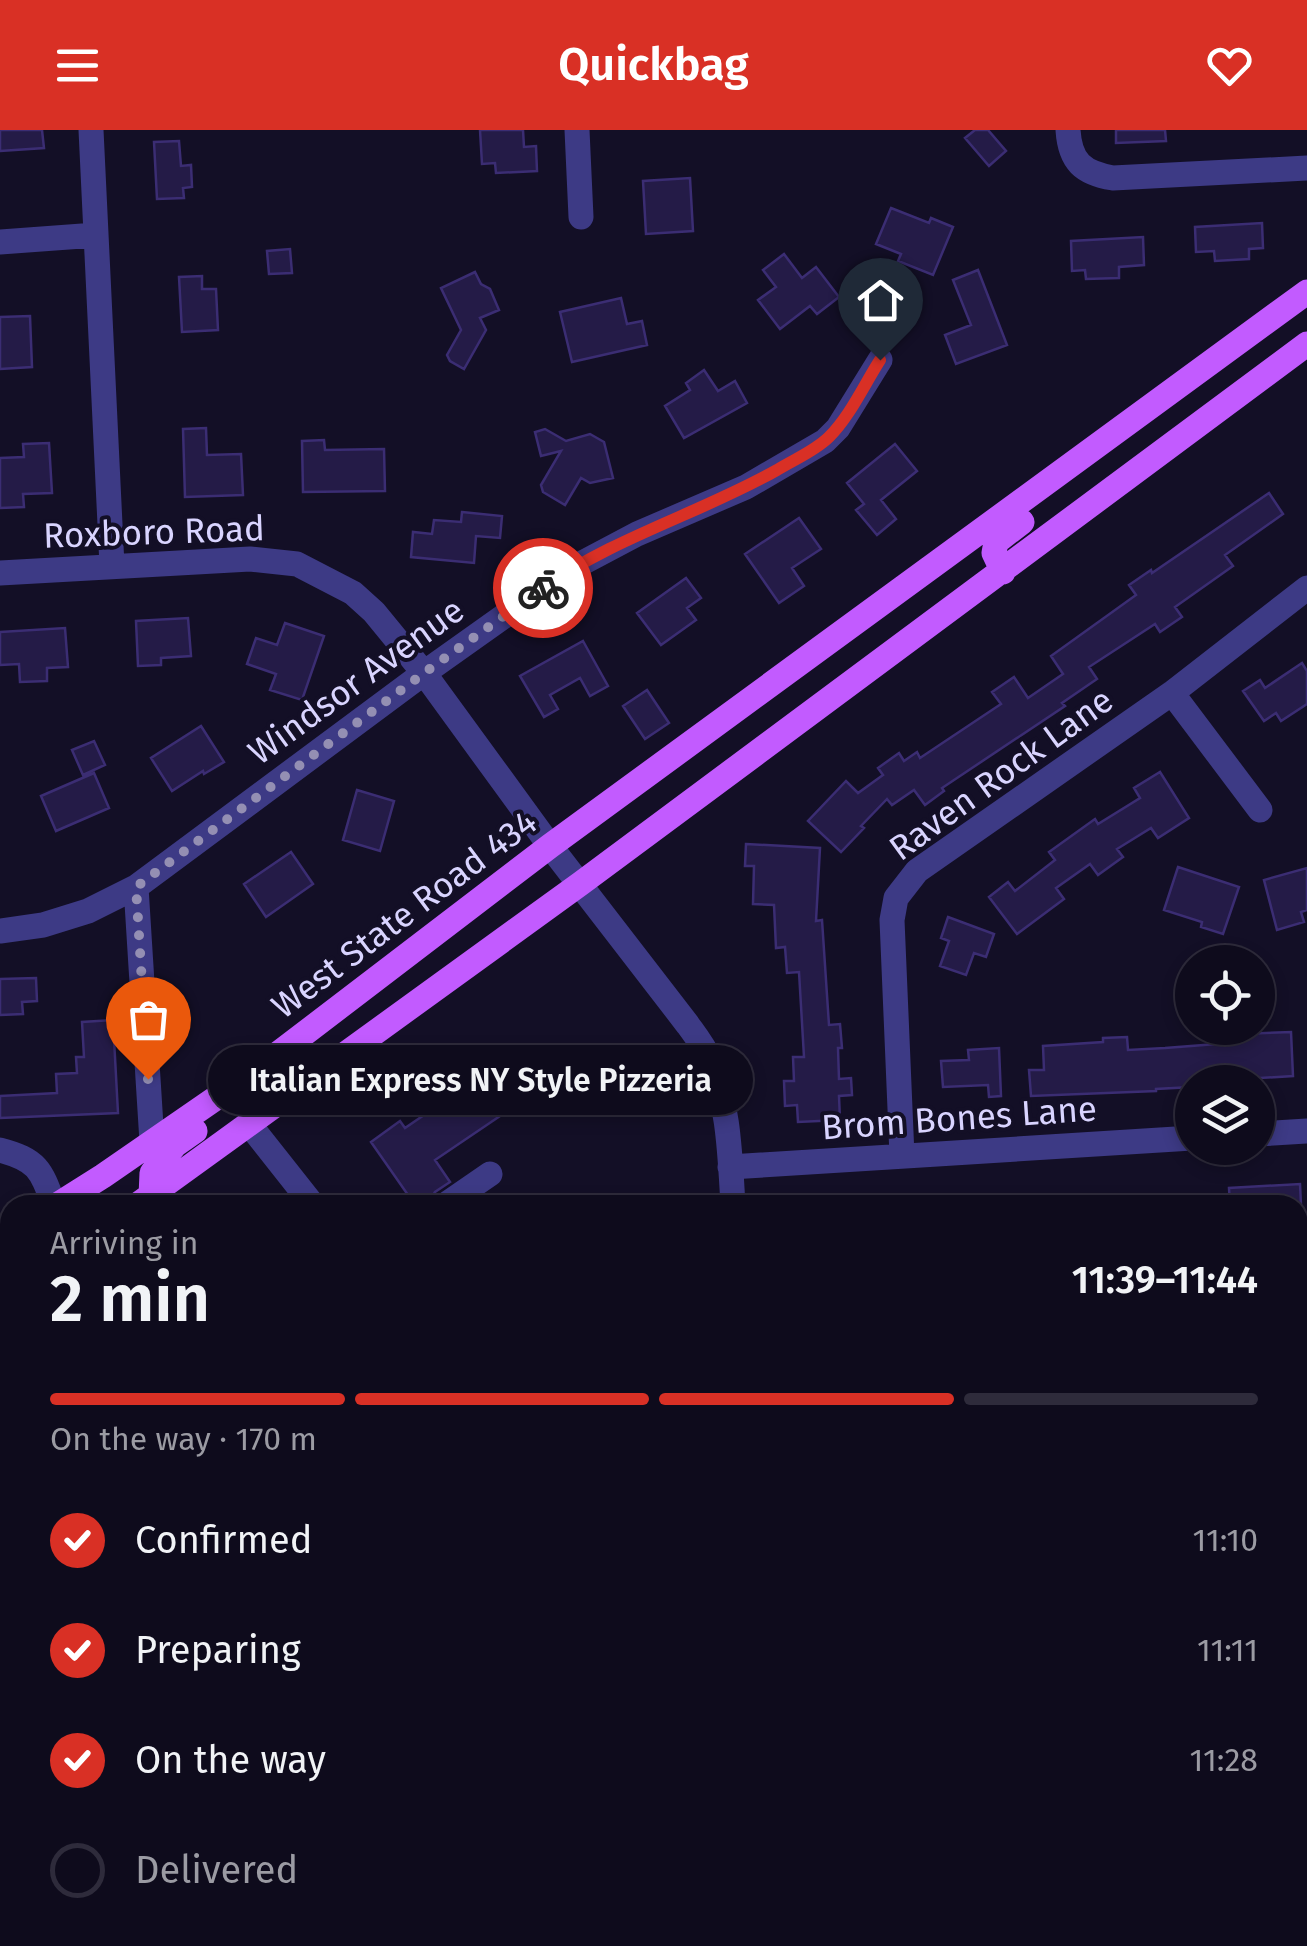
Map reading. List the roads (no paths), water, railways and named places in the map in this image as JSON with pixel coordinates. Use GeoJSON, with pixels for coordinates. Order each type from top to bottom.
{"type":"FeatureCollection","features":[{"type":"Feature","properties":{"kind":"main road","name":"West State Road 434"},"geometry":{"type":"LineString","coordinates":[[70,1195],[258,1069],[550,846],[1307,292]]}},
{"type":"Feature","properties":{"kind":"main road"},"geometry":{"type":"LineString","coordinates":[[155,1195],[1307,344]]}},
{"type":"Feature","properties":{"kind":"main road"},"geometry":{"type":"LineString","coordinates":[[1002,572],[994,553],[996,542],[1085,476],[1106,439]]}},
{"type":"Feature","properties":{"kind":"main road"},"geometry":{"type":"LineString","coordinates":[[147,1195],[152,1173],[175,1145],[236,1100],[258,1069]]}},
{"type":"Feature","properties":{"kind":"street"},"geometry":{"type":"LineString","coordinates":[[92,130],[112,566]]}},
{"type":"Feature","properties":{"kind":"street"},"geometry":{"type":"LineString","coordinates":[[577,130],[580,217]]}},
{"type":"Feature","properties":{"kind":"street"},"geometry":{"type":"LineString","coordinates":[[1068,130],[1070,150],[1077,161],[1092,174],[1113,178],[1307,168]]}},
{"type":"Feature","properties":{"kind":"street"},"geometry":{"type":"LineString","coordinates":[[0,242],[96,236]]}},
{"type":"Feature","properties":{"kind":"street","name":"Windsor Avenue"},"geometry":{"type":"LineString","coordinates":[[0,931],[43,925],[88,911],[136,887],[568,570],[637,534],[746,488],[826,441],[880,360]]}},
{"type":"Feature","properties":{"kind":"street","name":"Roxboro Road"},"geometry":{"type":"LineString","coordinates":[[0,572],[250,559],[297,564],[353,593],[374,612],[424,673],[708,1055],[718,1083],[732,1195]]}},
{"type":"Feature","properties":{"kind":"street","name":"Raven Rock Lane"},"geometry":{"type":"LineString","coordinates":[[902,1156],[892,920],[896,898],[917,871],[1172,693],[1307,588]]}},
{"type":"Feature","properties":{"kind":"street"},"geometry":{"type":"LineString","coordinates":[[1172,693],[1260,810]]}},
{"type":"Feature","properties":{"kind":"street"},"geometry":{"type":"LineString","coordinates":[[136,887],[152,1142]]}},
{"type":"Feature","properties":{"kind":"street"},"geometry":{"type":"LineString","coordinates":[[249,1124],[305,1195]]}},
{"type":"Feature","properties":{"kind":"street"},"geometry":{"type":"LineString","coordinates":[[1275,1133],[1307,1131]]}},
{"type":"Feature","properties":{"kind":"street","name":"Brom Bones Lane"},"geometry":{"type":"LineString","coordinates":[[730,1167],[1175,1139]]}},
{"type":"Feature","properties":{"kind":"street"},"geometry":{"type":"LineString","coordinates":[[0,1150],[21,1156],[42,1174],[51,1195]]}},
{"type":"Feature","properties":{"kind":"street"},"geometry":{"type":"LineString","coordinates":[[460,1195],[490,1174]]}},
{"type":"Feature","properties":{"kind":"place","name":"Italian Express NY Style Pizzeria"},"geometry":{"type":"Point","coordinates":[148,1079]}}]}
